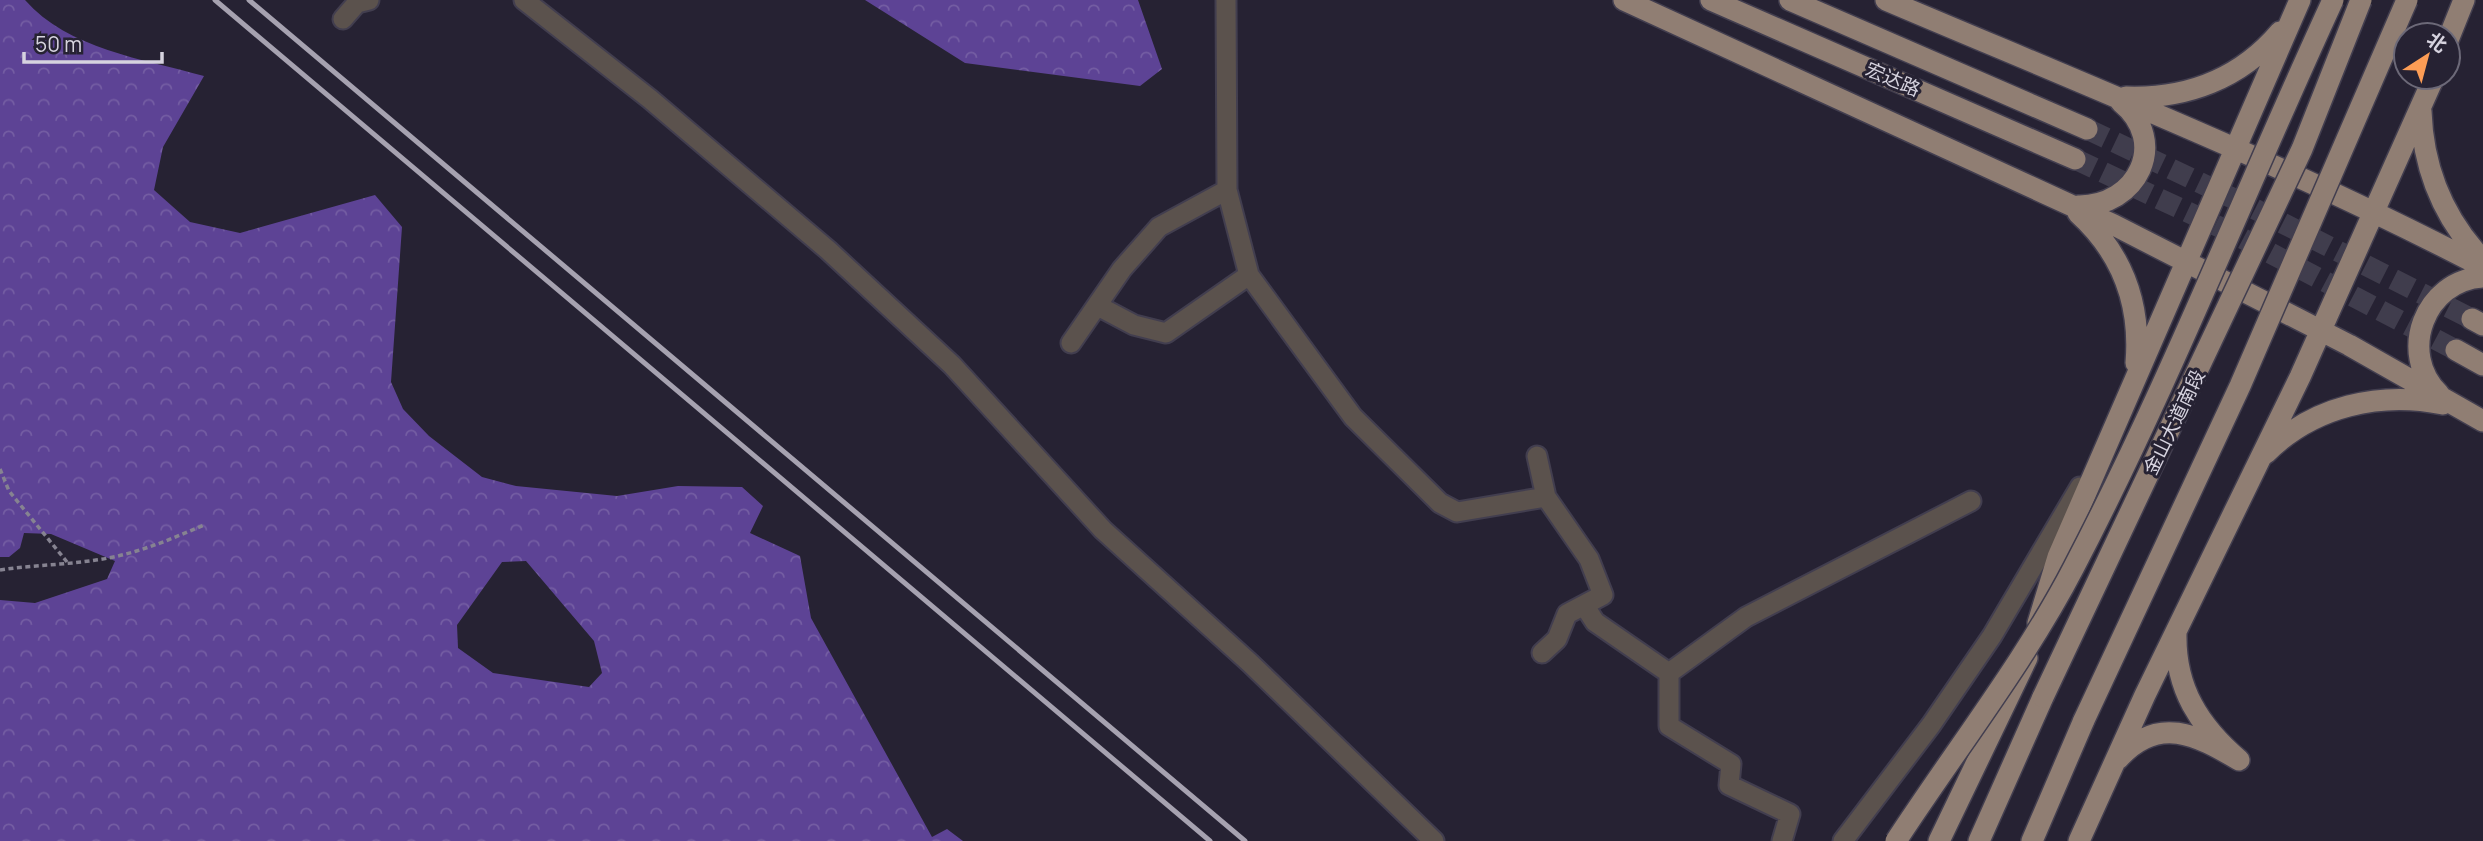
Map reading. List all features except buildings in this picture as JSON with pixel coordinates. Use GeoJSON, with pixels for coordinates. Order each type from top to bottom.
{"type":"FeatureCollection","features":[{"type":"Feature","properties":{"kind":"main road"},"geometry":{"type":"LineString","coordinates":[[1624,0],[2063,201],[2186,261],[2319,329],[2475,416]]}},
{"type":"Feature","properties":{"kind":"main road","name":"宏达路"},"geometry":{"type":"LineString","coordinates":[[1711,0],[2075,159]]}},
{"type":"Feature","properties":{"kind":"main road","name":"宏达路"},"geometry":{"type":"LineString","coordinates":[[1790,0],[2087,129]]}},
{"type":"Feature","properties":{"kind":"main road"},"geometry":{"type":"LineString","coordinates":[[1886,0],[2114,97],[2375,213],[2483,267]]}},
{"type":"Feature","properties":{"kind":"main road"},"geometry":{"type":"LineString","coordinates":[[2114,97],[2175,95],[2216,81],[2265,48],[2300,0]]}},
{"type":"Feature","properties":{"kind":"main road"},"geometry":{"type":"LineString","coordinates":[[1939,841],[2025,666],[2057,557],[2300,0]]}},
{"type":"Feature","properties":{"kind":"main road"},"geometry":{"type":"LineString","coordinates":[[1896,841],[2026,648],[2074,569],[2333,0]]}},
{"type":"Feature","properties":{"kind":"main road","name":"金山大道南段"},"geometry":{"type":"LineString","coordinates":[[1979,841],[2043,697],[2301,149],[2361,0]]}},
{"type":"Feature","properties":{"kind":"main road"},"geometry":{"type":"LineString","coordinates":[[2032,841],[2084,720],[2240,386],[2407,0]]}},
{"type":"Feature","properties":{"kind":"main road"},"geometry":{"type":"LineString","coordinates":[[2456,21],[2464,0]]}},
{"type":"Feature","properties":{"kind":"main road"},"geometry":{"type":"LineString","coordinates":[[2079,841],[2176,630],[2375,213],[2428,91]]}},
{"type":"Feature","properties":{"kind":"main road"},"geometry":{"type":"LineString","coordinates":[[2063,201],[2078,206],[2103,204],[2125,192],[2140,171],[2145,148],[2139,123],[2124,104],[2114,97]]}},
{"type":"Feature","properties":{"kind":"main road"},"geometry":{"type":"LineString","coordinates":[[2421,108],[2424,151],[2437,192],[2458,230],[2483,260]]}},
{"type":"Feature","properties":{"kind":"main road"},"geometry":{"type":"LineString","coordinates":[[2063,201],[2102,238],[2129,288],[2137,326],[2132,383]]}},
{"type":"Feature","properties":{"kind":"main road"},"geometry":{"type":"LineString","coordinates":[[2444,399],[2427,379],[2422,367],[2418,355],[2420,329],[2430,305],[2439,295],[2462,281],[2483,277]]}},
{"type":"Feature","properties":{"kind":"main road"},"geometry":{"type":"LineString","coordinates":[[2456,350],[2483,365]]}},
{"type":"Feature","properties":{"kind":"main road"},"geometry":{"type":"LineString","coordinates":[[2258,462],[2305,423],[2364,402],[2416,400],[2475,416]]}},
{"type":"Feature","properties":{"kind":"main road"},"geometry":{"type":"LineString","coordinates":[[2113,766],[2140,740],[2175,732],[2198,736],[2239,760],[2213,738],[2192,706],[2178,669],[2176,630]]}},
{"type":"Feature","properties":{"kind":"street"},"geometry":{"type":"LineString","coordinates":[[343,19],[357,3],[369,0]]}},
{"type":"Feature","properties":{"kind":"street"},"geometry":{"type":"LineString","coordinates":[[524,0],[650,99],[828,250],[952,365],[1103,530],[1250,663],[1434,841]]}},
{"type":"Feature","properties":{"kind":"street"},"geometry":{"type":"LineString","coordinates":[[1226,0],[1227,190],[1249,275],[1353,417],[1440,503],[1457,512],[1546,496]]}},
{"type":"Feature","properties":{"kind":"street"},"geometry":{"type":"LineString","coordinates":[[1071,344],[1122,269],[1159,227],[1227,190]]}},
{"type":"Feature","properties":{"kind":"street"},"geometry":{"type":"LineString","coordinates":[[1098,306],[1134,325],[1166,333],[1249,275]]}},
{"type":"Feature","properties":{"kind":"street"},"geometry":{"type":"LineString","coordinates":[[1843,841],[1931,725],[1992,636],[2108,438]]}},
{"type":"Feature","properties":{"kind":"street"},"geometry":{"type":"LineString","coordinates":[[1537,456],[1546,496],[1589,559],[1602,595],[1567,614],[1557,639],[1542,653]]}},
{"type":"Feature","properties":{"kind":"street"},"geometry":{"type":"LineString","coordinates":[[1669,673],[1746,617],[1971,501]]}},
{"type":"Feature","properties":{"kind":"street"},"geometry":{"type":"LineString","coordinates":[[1584,605],[1594,622],[1669,673]]}},
{"type":"Feature","properties":{"kind":"street"},"geometry":{"type":"LineString","coordinates":[[1669,673],[1669,726],[1731,764],[1729,785],[1790,814],[1782,841]]}},
{"type":"Feature","properties":{"kind":"path"},"geometry":{"type":"LineString","coordinates":[[0,469],[9,491],[67,562]]}},
{"type":"Feature","properties":{"kind":"path"},"geometry":{"type":"LineString","coordinates":[[0,570],[97,560],[150,548],[204,526]]}},
{"type":"Feature","properties":{"kind":"green space"},"geometry":{"type":"Polygon","coordinates":[[[0,0],[25,0],[43,17],[84,41],[204,76],[163,147],[154,190],[190,222],[240,233],[375,195],[402,227],[391,382],[403,409],[429,436],[482,477],[516,486],[617,496],[678,486],[742,487],[763,506],[750,533],[800,556],[811,618],[932,837],[947,829],[963,841],[0,841],[0,600],[35,603],[107,579],[115,561],[51,534],[24,533],[20,548],[9,557],[0,557],[0,0]],[[526,561],[502,562],[457,625],[458,648],[493,673],[589,687],[602,673],[594,641],[526,561]]]}},
{"type":"Feature","properties":{"kind":"green space"},"geometry":{"type":"Polygon","coordinates":[[[865,0],[1138,0],[1162,69],[1140,86],[965,63],[865,0]]]}},
{"type":"Feature","properties":{"kind":"tunnel"},"geometry":{"type":"LineString","coordinates":[[2087,129],[2245,204],[2472,319]]}},
{"type":"Feature","properties":{"kind":"tunnel"},"geometry":{"type":"LineString","coordinates":[[2075,159],[2232,233],[2456,350]]}},
{"type":"Feature","properties":{"kind":"railway"},"geometry":{"type":"LineString","coordinates":[[215,0],[1210,841]]}},
{"type":"Feature","properties":{"kind":"railway"},"geometry":{"type":"LineString","coordinates":[[249,0],[1245,841]]}}]}
